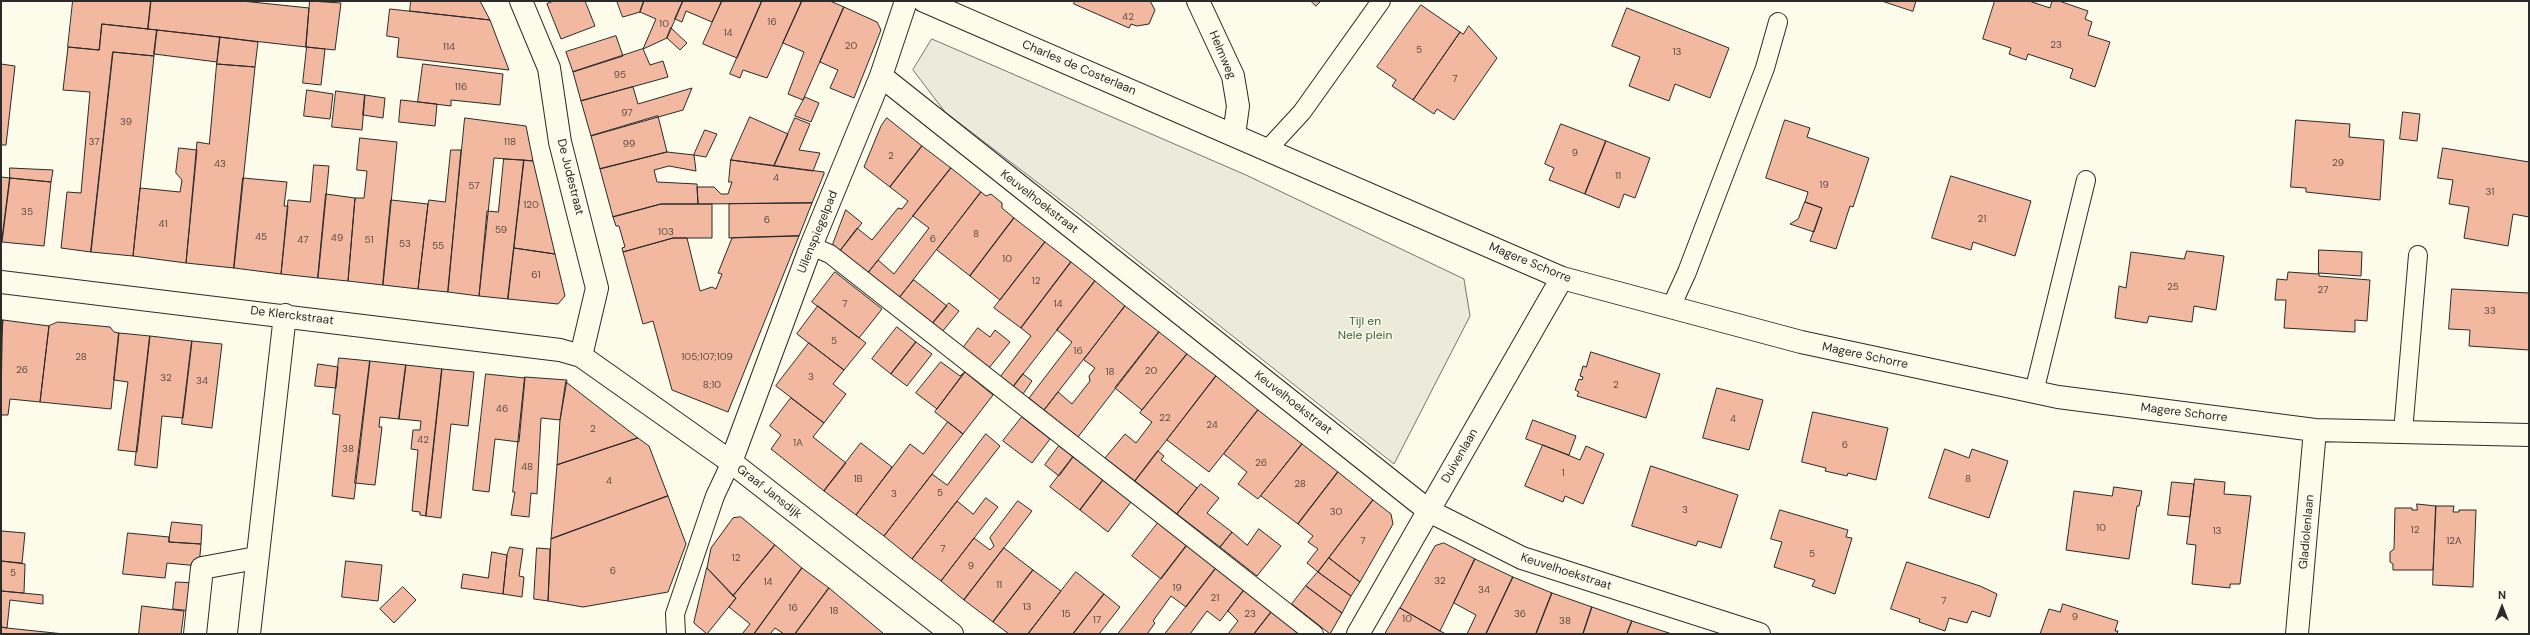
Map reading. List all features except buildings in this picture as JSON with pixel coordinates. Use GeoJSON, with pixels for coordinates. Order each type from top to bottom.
{"type":"FeatureCollection","features":[{"type":"Feature","properties":{"kind":"street","name":"De Judestraat"},"geometry":{"type":"LineString","coordinates":[[521,1],[549,68],[560,142],[597,288],[581,356]]}},
{"type":"Feature","properties":{"kind":"street","name":"Uilenspiegelpad"},"geometry":{"type":"LineString","coordinates":[[731,462],[811,246],[881,76],[906,1]]}},
{"type":"Feature","properties":{"kind":"street","name":"Charles de Costerlaan"},"geometry":{"type":"LineString","coordinates":[[924,1],[1234,135]]}},
{"type":"Feature","properties":{"kind":"street","name":"Helmweg"},"geometry":{"type":"LineString","coordinates":[[1198,1],[1233,76],[1238,106],[1234,135]]}},
{"type":"Feature","properties":{"kind":"street","name":"Keuvelhoekstraat"},"geometry":{"type":"LineString","coordinates":[[881,76],[1429,511],[1522,558],[1759,634]]}},
{"type":"Feature","properties":{"kind":"street","name":"Magere Schorre"},"geometry":{"type":"LineString","coordinates":[[1234,135],[1562,278],[1801,342],[2034,392],[2315,430],[2529,435]]}},
{"type":"Feature","properties":{"kind":"street","name":"Duivenlaan"},"geometry":{"type":"LineString","coordinates":[[1358,634],[1562,278]]}},
{"type":"Feature","properties":{"kind":"street","name":"De Klerckstraat"},"geometry":{"type":"LineString","coordinates":[[1,282],[285,315],[560,350],[581,356]]}},
{"type":"Feature","properties":{"kind":"street"},"geometry":{"type":"LineString","coordinates":[[249,634],[256,558],[285,315]]}},
{"type":"Feature","properties":{"kind":"street","name":"Graaf Jansdijk"},"geometry":{"type":"LineString","coordinates":[[581,356],[731,462],[952,634]]}},
{"type":"Feature","properties":{"kind":"street","name":"Gladiolenlaan"},"geometry":{"type":"LineString","coordinates":[[2297,634],[2315,430]]}},
{"type":"Feature","properties":{"kind":"street"},"geometry":{"type":"LineString","coordinates":[[195,634],[202,568],[256,558]]}},
{"type":"Feature","properties":{"kind":"lane"},"geometry":{"type":"LineString","coordinates":[[1267,150],[1302,112],[1381,1]]}},
{"type":"Feature","properties":{"kind":"lane"},"geometry":{"type":"LineString","coordinates":[[1671,307],[1687,272],[1765,68],[1778,22]]}},
{"type":"Feature","properties":{"kind":"lane"},"geometry":{"type":"LineString","coordinates":[[2034,392],[2086,180]]}},
{"type":"Feature","properties":{"kind":"lane"},"geometry":{"type":"LineString","coordinates":[[811,246],[830,254],[1314,634]]}},
{"type":"Feature","properties":{"kind":"lane"},"geometry":{"type":"LineString","coordinates":[[2403,432],[2418,255]]}},
{"type":"Feature","properties":{"kind":"lane"},"geometry":{"type":"LineString","coordinates":[[676,634],[675,614],[715,496],[731,462]]}},
{"type":"Feature","properties":{"kind":"green space","name":"Tijl en Nele plein"},"geometry":{"type":"Polygon","coordinates":[[[932,39],[1246,175],[1464,279],[1470,316],[1394,464],[1080,215],[945,112],[913,70],[932,39]]]}}]}
